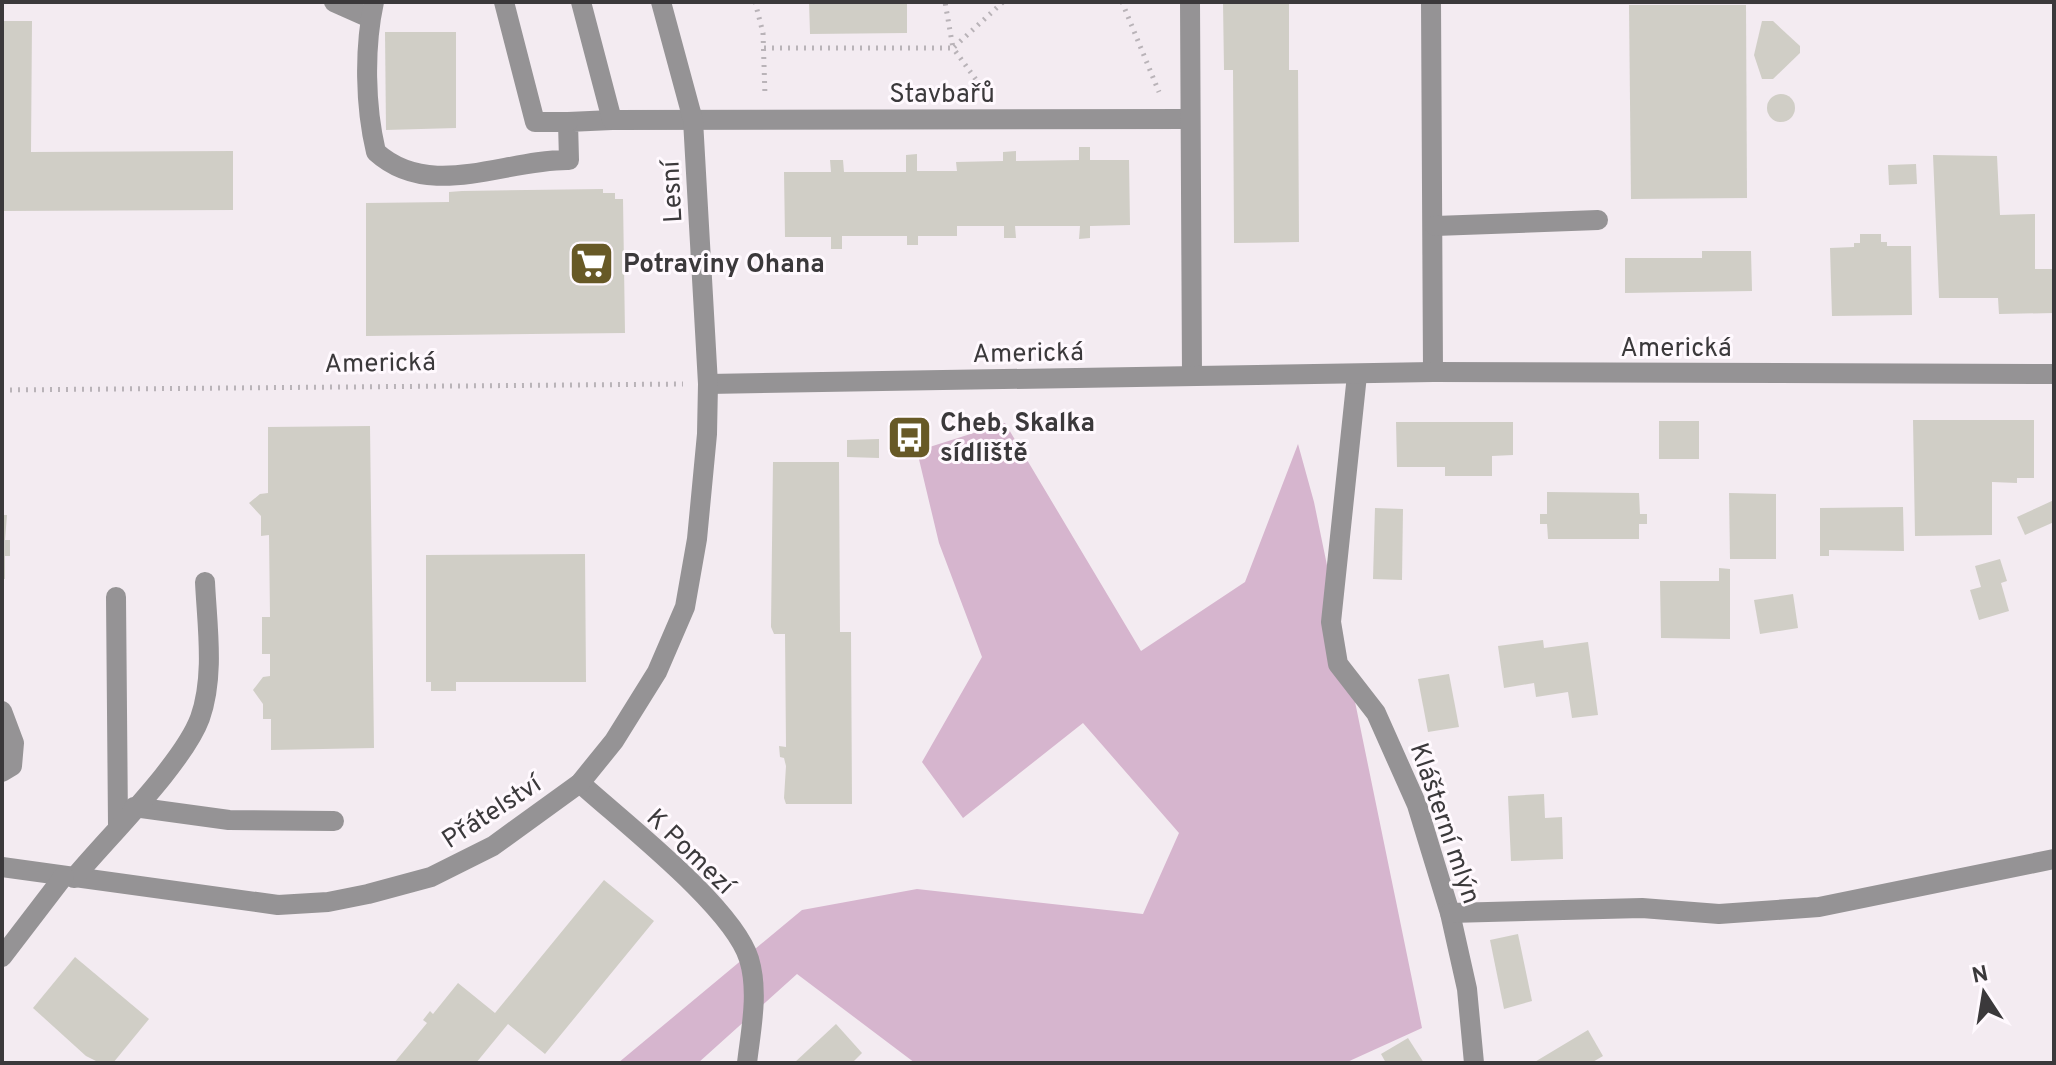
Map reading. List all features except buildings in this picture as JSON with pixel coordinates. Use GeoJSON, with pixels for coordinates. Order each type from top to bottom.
{"type":"FeatureCollection","features":[{"type":"Feature","properties":{"kind":"street"},"geometry":{"type":"LineString","coordinates":[[334,2],[372,10],[371,132],[376,152],[406,173],[467,175],[548,160],[569,160],[568,122]]}},
{"type":"Feature","properties":{"kind":"street","name":"Stavbařů"},"geometry":{"type":"LineString","coordinates":[[504,2],[535,122],[1180,119]]}},
{"type":"Feature","properties":{"kind":"street"},"geometry":{"type":"LineString","coordinates":[[581,2],[612,120]]}},
{"type":"Feature","properties":{"kind":"street","name":"Lesní"},"geometry":{"type":"LineString","coordinates":[[661,2],[693,120],[708,384]]}},
{"type":"Feature","properties":{"kind":"street"},"geometry":{"type":"LineString","coordinates":[[1190,2],[1180,119],[1192,376]]}},
{"type":"Feature","properties":{"kind":"street"},"geometry":{"type":"LineString","coordinates":[[1431,2],[1435,226],[1433,372]]}},
{"type":"Feature","properties":{"kind":"street"},"geometry":{"type":"LineString","coordinates":[[1435,226],[1598,220]]}},
{"type":"Feature","properties":{"kind":"street","name":"Americká"},"geometry":{"type":"LineString","coordinates":[[708,384],[1433,372],[2054,374]]}},
{"type":"Feature","properties":{"kind":"street","name":"Klášterní mlýn"},"geometry":{"type":"LineString","coordinates":[[1357,375],[1331,622],[1338,664],[1376,713],[1417,805],[1450,913],[1467,989],[1474,1063]]}},
{"type":"Feature","properties":{"kind":"street","name":"Přátelství"},"geometry":{"type":"LineString","coordinates":[[2,867],[278,905],[328,902],[431,877],[493,846],[580,783],[614,741],[657,672],[685,607],[697,539],[708,384]]}},
{"type":"Feature","properties":{"kind":"street"},"geometry":{"type":"LineString","coordinates":[[2,957],[178,755],[200,717],[208,667],[205,582]]}},
{"type":"Feature","properties":{"kind":"street"},"geometry":{"type":"LineString","coordinates":[[116,597],[118,825]]}},
{"type":"Feature","properties":{"kind":"street"},"geometry":{"type":"LineString","coordinates":[[2,711],[14,743],[12,766],[2,772]]}},
{"type":"Feature","properties":{"kind":"street","name":"K Pomezí"},"geometry":{"type":"LineString","coordinates":[[580,783],[691,882],[722,917],[749,958],[754,995],[747,1063]]}},
{"type":"Feature","properties":{"kind":"street"},"geometry":{"type":"LineString","coordinates":[[134,807],[229,820],[334,821]]}},
{"type":"Feature","properties":{"kind":"street"},"geometry":{"type":"LineString","coordinates":[[1450,913],[1642,908],[1719,914],[1819,907],[2054,859]]}},
{"type":"Feature","properties":{"kind":"path"},"geometry":{"type":"LineString","coordinates":[[755,2],[764,48],[766,120]]}},
{"type":"Feature","properties":{"kind":"path"},"geometry":{"type":"LineString","coordinates":[[945,2],[953,48],[1005,119]]}},
{"type":"Feature","properties":{"kind":"path"},"geometry":{"type":"LineString","coordinates":[[764,48],[953,48],[1003,2]]}},
{"type":"Feature","properties":{"kind":"path"},"geometry":{"type":"LineString","coordinates":[[1122,2],[1180,119]]}},
{"type":"Feature","properties":{"kind":"path","name":"Americká"},"geometry":{"type":"LineString","coordinates":[[2,390],[708,384]]}},
{"type":"Feature","properties":{"kind":"shaded area"},"geometry":{"type":"Polygon","coordinates":[[[1005,423],[1141,651],[1245,582],[1298,444],[1314,502],[1422,1028],[1345,1063],[915,1063],[797,974],[698,1063],[618,1063],[802,910],[917,889],[1143,914],[1179,833],[1083,723],[963,818],[922,762],[982,657],[939,543],[917,451],[1005,423]]]}},
{"type":"Feature","properties":{"kind":"place","name":"Potraviny Ohana"},"geometry":{"type":"Point","coordinates":[592,263]}},
{"type":"Feature","properties":{"kind":"place","name":"Cheb, Skalka sídliště"},"geometry":{"type":"Point","coordinates":[909,437]}}]}
